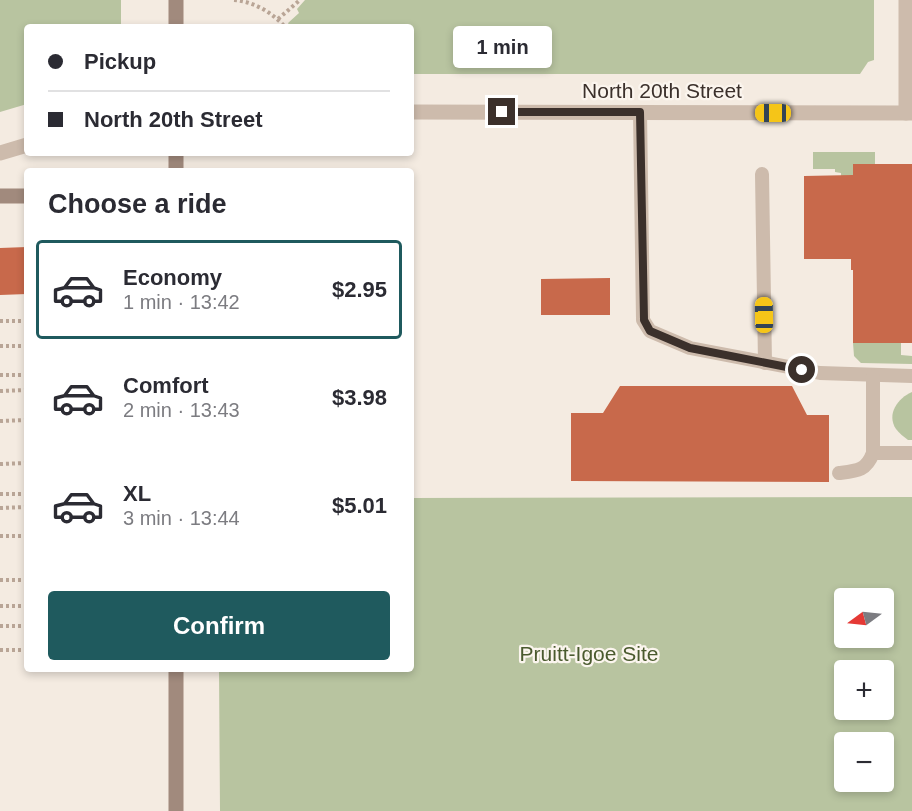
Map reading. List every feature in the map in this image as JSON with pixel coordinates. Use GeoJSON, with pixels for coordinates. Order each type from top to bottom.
{"type":"FeatureCollection","features":[{"type":"Feature","properties":{"kind":"main road"},"geometry":{"type":"LineString","coordinates":[[176,0],[176,24]]}},
{"type":"Feature","properties":{"kind":"main road"},"geometry":{"type":"LineString","coordinates":[[0,196],[24,196]]}},
{"type":"Feature","properties":{"kind":"main road"},"geometry":{"type":"LineString","coordinates":[[176,672],[176,811]]}},
{"type":"Feature","properties":{"kind":"street"},"geometry":{"type":"LineString","coordinates":[[906,0],[909,113]]}},
{"type":"Feature","properties":{"kind":"street","name":"North 20th Street"},"geometry":{"type":"LineString","coordinates":[[414,112],[909,113]]}},
{"type":"Feature","properties":{"kind":"street"},"geometry":{"type":"LineString","coordinates":[[0,153],[24,146]]}},
{"type":"Feature","properties":{"kind":"lane"},"geometry":{"type":"LineString","coordinates":[[640,112],[644,320],[650,331],[690,348],[820,373],[912,376]]}},
{"type":"Feature","properties":{"kind":"lane"},"geometry":{"type":"LineString","coordinates":[[762,174],[765,363]]}},
{"type":"Feature","properties":{"kind":"lane"},"geometry":{"type":"LineString","coordinates":[[839,473],[861,471],[869,464],[873,453],[873,376]]}},
{"type":"Feature","properties":{"kind":"lane"},"geometry":{"type":"LineString","coordinates":[[873,453],[912,453]]}},
{"type":"Feature","properties":{"kind":"path"},"geometry":{"type":"LineString","coordinates":[[234,0],[257,6],[282,24]]}},
{"type":"Feature","properties":{"kind":"path"},"geometry":{"type":"LineString","coordinates":[[278,19],[300,0]]}},
{"type":"Feature","properties":{"kind":"path"},"geometry":{"type":"LineString","coordinates":[[0,321],[24,321]]}},
{"type":"Feature","properties":{"kind":"path"},"geometry":{"type":"LineString","coordinates":[[0,346],[24,346]]}},
{"type":"Feature","properties":{"kind":"path"},"geometry":{"type":"LineString","coordinates":[[0,375],[24,375]]}},
{"type":"Feature","properties":{"kind":"path"},"geometry":{"type":"LineString","coordinates":[[0,391],[24,390]]}},
{"type":"Feature","properties":{"kind":"path"},"geometry":{"type":"LineString","coordinates":[[0,421],[24,420]]}},
{"type":"Feature","properties":{"kind":"path"},"geometry":{"type":"LineString","coordinates":[[0,464],[24,464]]}},
{"type":"Feature","properties":{"kind":"path"},"geometry":{"type":"LineString","coordinates":[[0,494],[24,494]]}},
{"type":"Feature","properties":{"kind":"path"},"geometry":{"type":"LineString","coordinates":[[0,508],[24,507]]}},
{"type":"Feature","properties":{"kind":"path"},"geometry":{"type":"LineString","coordinates":[[0,536],[24,536]]}},
{"type":"Feature","properties":{"kind":"path"},"geometry":{"type":"LineString","coordinates":[[0,580],[24,580]]}},
{"type":"Feature","properties":{"kind":"path"},"geometry":{"type":"LineString","coordinates":[[0,606],[24,606]]}},
{"type":"Feature","properties":{"kind":"path"},"geometry":{"type":"LineString","coordinates":[[0,626],[24,626]]}},
{"type":"Feature","properties":{"kind":"path"},"geometry":{"type":"LineString","coordinates":[[0,650],[24,650]]}},
{"type":"Feature","properties":{"kind":"green space"},"geometry":{"type":"Polygon","coordinates":[[[0,0],[121,0],[121,24],[24,24],[24,105],[0,112],[0,0]]]}},
{"type":"Feature","properties":{"kind":"green space"},"geometry":{"type":"Polygon","coordinates":[[[305,0],[874,0],[874,60],[868,62],[860,74],[414,74],[414,24],[288,24],[299,13],[297,9],[305,0]]]}},
{"type":"Feature","properties":{"kind":"green space"},"geometry":{"type":"Polygon","coordinates":[[[813,152],[875,152],[875,164],[853,164],[853,183],[841,183],[841,173],[835,172],[835,169],[813,169],[813,152]]]}},
{"type":"Feature","properties":{"kind":"green space"},"geometry":{"type":"Polygon","coordinates":[[[853,343],[901,343],[901,355],[912,356],[912,364],[861,363],[854,356],[853,343]]]}},
{"type":"Feature","properties":{"kind":"green space"},"geometry":{"type":"Polygon","coordinates":[[[912,392],[912,440],[908,440],[896,429],[892,418],[898,402],[912,392]]]}},
{"type":"Feature","properties":{"kind":"green space","name":"Pruitt-Igoe Site"},"geometry":{"type":"Polygon","coordinates":[[[912,497],[912,811],[220,811],[219,672],[414,672],[414,498],[912,497]]]}},
{"type":"Feature","properties":{"kind":"building"},"geometry":{"type":"Polygon","coordinates":[[[853,164],[912,164],[912,343],[853,343],[851,259],[804,259],[804,176],[853,175],[853,164]]]}},
{"type":"Feature","properties":{"kind":"building"},"geometry":{"type":"Polygon","coordinates":[[[24,247],[24,294],[0,295],[0,248],[24,247]]]}},
{"type":"Feature","properties":{"kind":"building"},"geometry":{"type":"Polygon","coordinates":[[[610,278],[610,315],[541,315],[541,279],[610,278]]]}},
{"type":"Feature","properties":{"kind":"building"},"geometry":{"type":"Polygon","coordinates":[[[620,386],[792,386],[807,415],[829,415],[829,482],[571,481],[571,413],[603,413],[620,386]]]}},
{"type":"Feature","properties":{"kind":"route"},"geometry":{"type":"LineString","coordinates":[[502,112],[640,112],[644,320],[650,331],[690,348],[802,370]]}}]}
